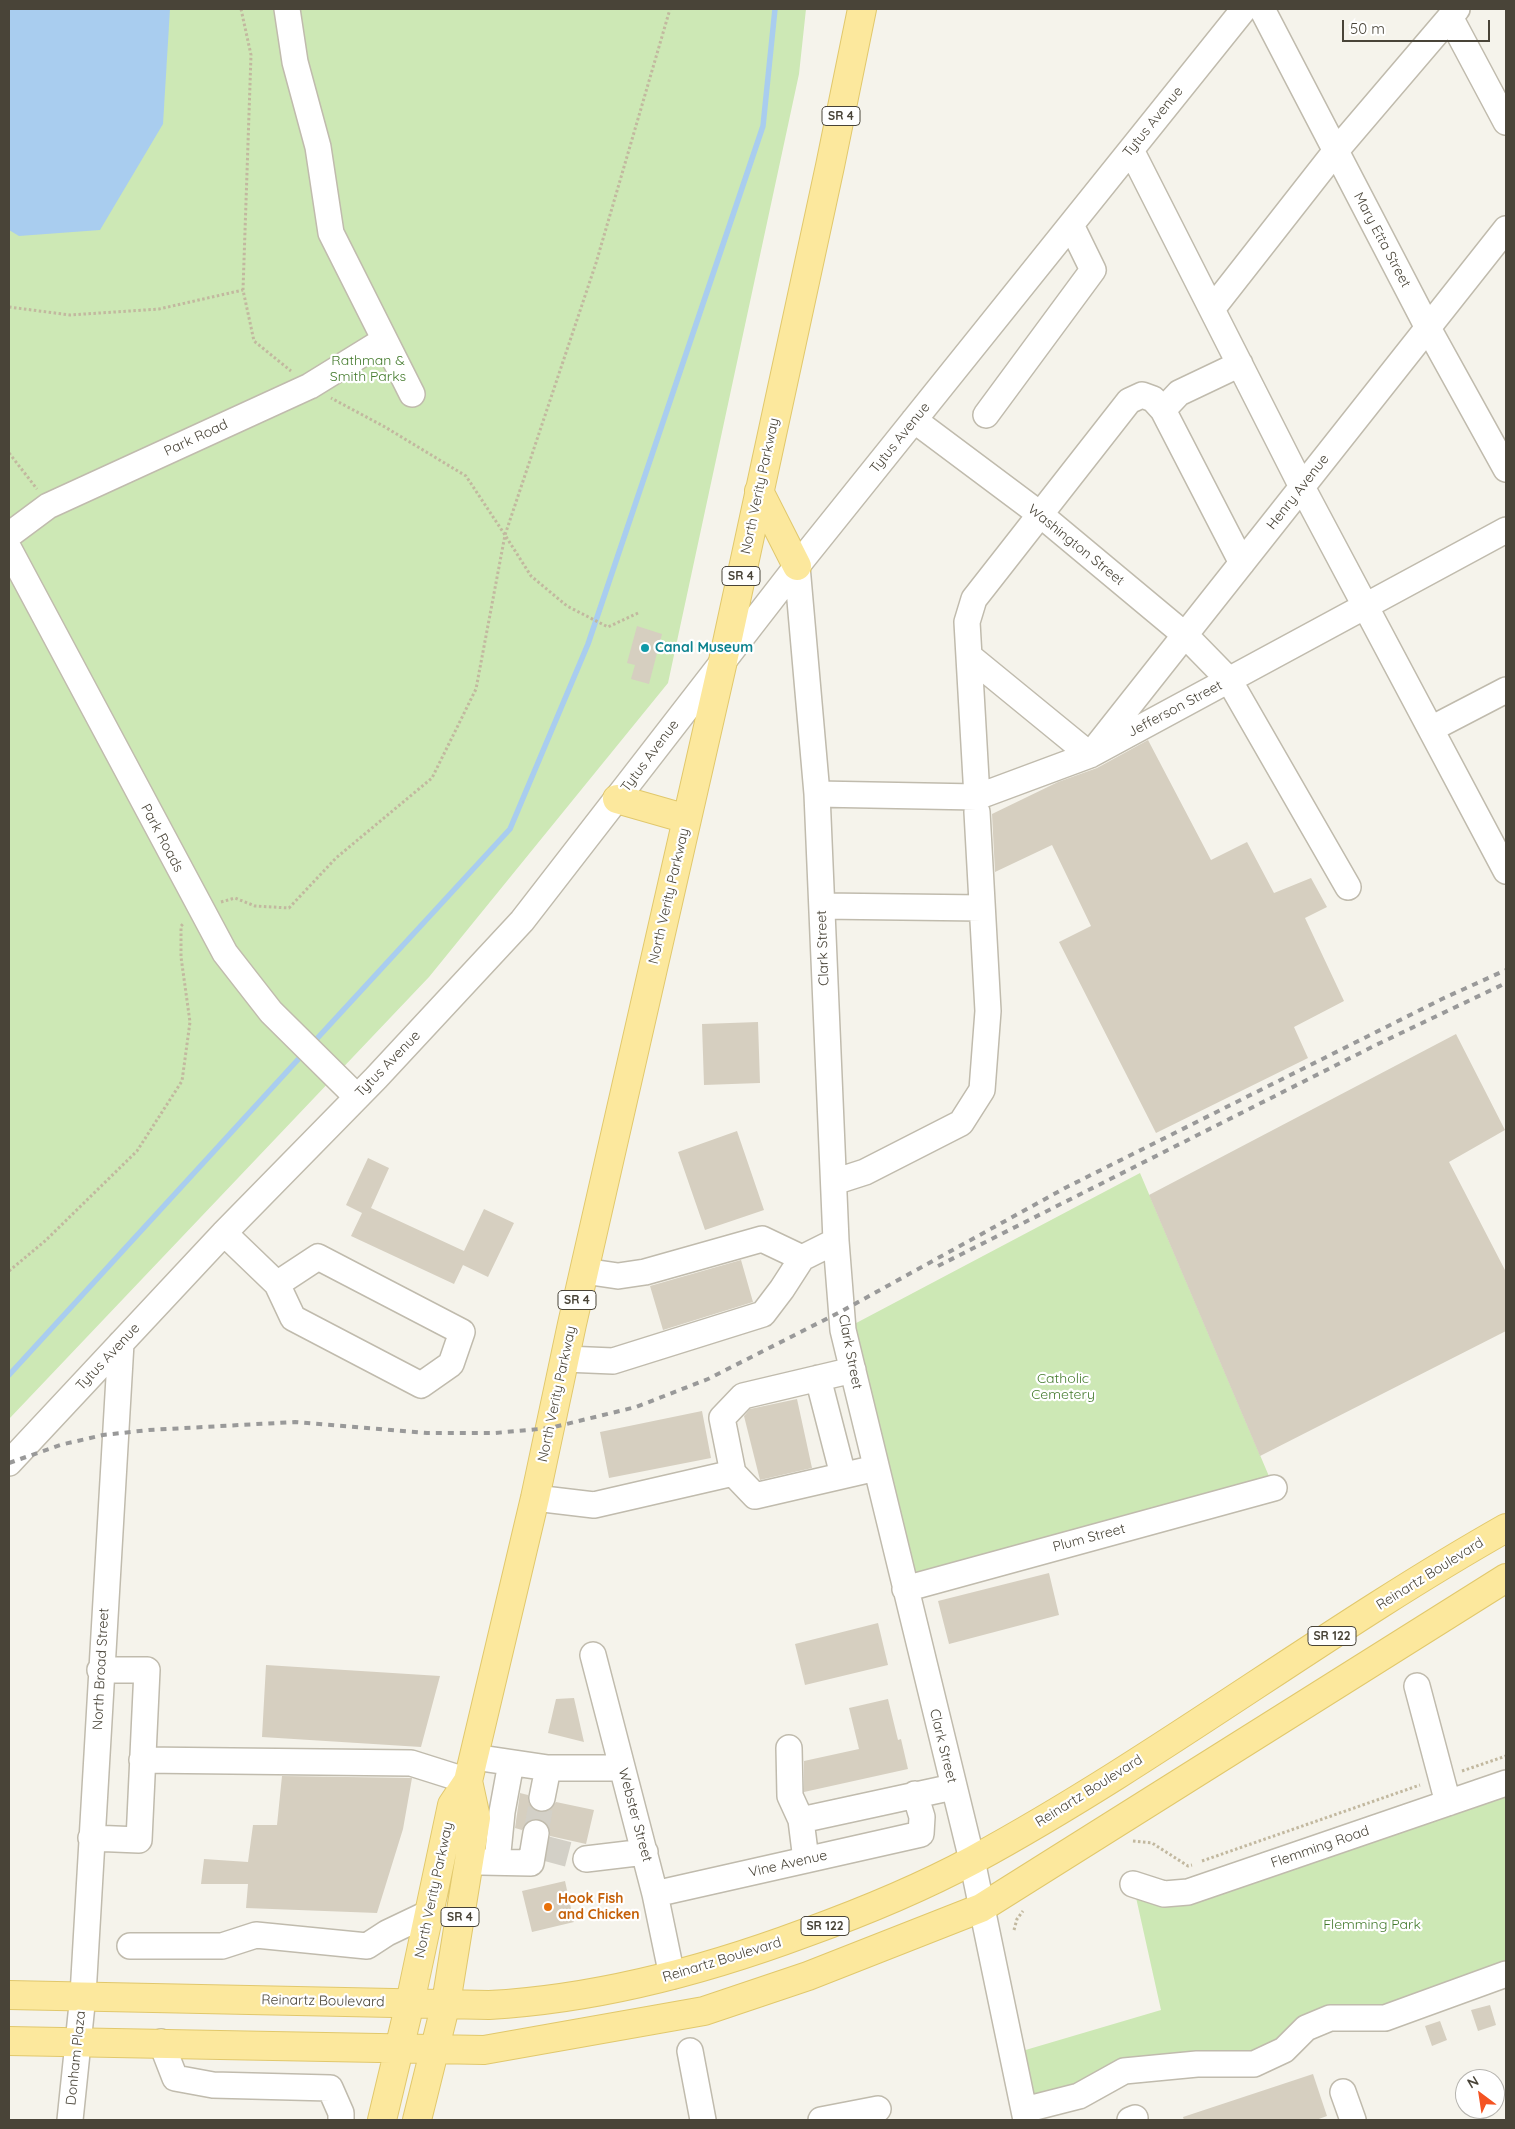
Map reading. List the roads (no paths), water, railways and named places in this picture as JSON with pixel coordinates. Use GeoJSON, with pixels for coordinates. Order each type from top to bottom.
{"type":"FeatureCollection","features":[{"type":"Feature","properties":{"kind":"main road","name":"North Verity Parkway"},"geometry":{"type":"LineString","coordinates":[[410,2003],[452,1805],[471,1769],[535,1498],[584,1271],[723,661],[862,9]]}},
{"type":"Feature","properties":{"kind":"main road"},"geometry":{"type":"LineString","coordinates":[[759,491],[797,566]]}},
{"type":"Feature","properties":{"kind":"main road"},"geometry":{"type":"LineString","coordinates":[[617,799],[687,819]]}},
{"type":"Feature","properties":{"kind":"main road","name":"Reinartz Boulevard"},"geometry":{"type":"LineString","coordinates":[[9,1995],[83,1995],[489,2005],[529,2003],[587,1994],[672,1976],[722,1962],[876,1907],[972,1860],[1043,1820],[1185,1732],[1436,1568],[1506,1528]]}},
{"type":"Feature","properties":{"kind":"main road"},"geometry":{"type":"LineString","coordinates":[[9,2040],[162,2042],[398,2050],[484,2050],[704,2011],[808,1976],[981,1908],[1506,1578]]}},
{"type":"Feature","properties":{"kind":"main road","name":"North Verity Parkway"},"geometry":{"type":"LineString","coordinates":[[433,2050],[446,2003],[476,1818],[471,1769]]}},
{"type":"Feature","properties":{"kind":"main road","name":"SR 4"},"geometry":{"type":"LineString","coordinates":[[382,2120],[410,2003]]}},
{"type":"Feature","properties":{"kind":"main road","name":"SR 4"},"geometry":{"type":"LineString","coordinates":[[417,2120],[433,2050]]}},
{"type":"Feature","properties":{"kind":"street"},"geometry":{"type":"LineString","coordinates":[[287,9],[295,62],[318,147],[332,233],[412,394]]}},
{"type":"Feature","properties":{"kind":"street","name":"Tytus Avenue"},"geometry":{"type":"LineString","coordinates":[[9,1463],[120,1343],[357,1097],[522,921],[797,566],[1244,9]]}},
{"type":"Feature","properties":{"kind":"street","name":"Mary Etta Street"},"geometry":{"type":"LineString","coordinates":[[1262,9],[1428,328],[1506,469]]}},
{"type":"Feature","properties":{"kind":"street"},"geometry":{"type":"LineString","coordinates":[[1212,309],[1335,152],[1454,13],[1506,122]]}},
{"type":"Feature","properties":{"kind":"street"},"geometry":{"type":"LineString","coordinates":[[1131,150],[1302,487],[1506,871]]}},
{"type":"Feature","properties":{"kind":"street"},"geometry":{"type":"LineString","coordinates":[[986,415],[1093,270],[1070,225]]}},
{"type":"Feature","properties":{"kind":"street","name":"Henry Avenue"},"geometry":{"type":"LineString","coordinates":[[1090,755],[1506,229]]}},
{"type":"Feature","properties":{"kind":"street","name":"Park Road"},"geometry":{"type":"LineString","coordinates":[[9,535],[48,506],[310,386],[384,340]]}},
{"type":"Feature","properties":{"kind":"street"},"geometry":{"type":"LineString","coordinates":[[1163,410],[1179,394],[1240,364]]}},
{"type":"Feature","properties":{"kind":"street"},"geometry":{"type":"LineString","coordinates":[[834,1182],[865,1172],[961,1123],[982,1090],[988,1010],[967,622],[974,599],[1129,401],[1142,395],[1153,399],[1163,410],[1242,563]]}},
{"type":"Feature","properties":{"kind":"street","name":"Washington Street"},"geometry":{"type":"LineString","coordinates":[[914,420],[1041,515],[1185,635],[1229,680],[1348,887]]}},
{"type":"Feature","properties":{"kind":"street","name":"Jefferson Street"},"geometry":{"type":"LineString","coordinates":[[817,794],[977,804],[1090,755],[1506,530]]}},
{"type":"Feature","properties":{"kind":"street","name":"Park Roads"},"geometry":{"type":"LineString","coordinates":[[9,549],[225,953],[271,1012],[357,1097]]}},
{"type":"Feature","properties":{"kind":"street","name":"Clark Street"},"geometry":{"type":"LineString","coordinates":[[797,566],[817,794],[836,1241],[844,1330],[953,1788],[972,1860],[1025,2115]]}},
{"type":"Feature","properties":{"kind":"street"},"geometry":{"type":"LineString","coordinates":[[969,656],[1090,755]]}},
{"type":"Feature","properties":{"kind":"street"},"geometry":{"type":"LineString","coordinates":[[1431,729],[1506,690]]}},
{"type":"Feature","properties":{"kind":"street"},"geometry":{"type":"LineString","coordinates":[[822,906],[982,908]]}},
{"type":"Feature","properties":{"kind":"street"},"geometry":{"type":"LineString","coordinates":[[224,1234],[276,1284],[293,1318],[421,1386],[451,1364],[462,1332],[318,1257],[276,1284]]}},
{"type":"Feature","properties":{"kind":"street"},"geometry":{"type":"LineString","coordinates":[[584,1271],[618,1276],[645,1272],[762,1239],[802,1258]]}},
{"type":"Feature","properties":{"kind":"street"},"geometry":{"type":"LineString","coordinates":[[565,1359],[613,1361],[763,1314],[802,1258],[836,1241]]}},
{"type":"Feature","properties":{"kind":"street","name":"North Broad Street"},"geometry":{"type":"LineString","coordinates":[[83,1995],[120,1343]]}},
{"type":"Feature","properties":{"kind":"street"},"geometry":{"type":"LineString","coordinates":[[853,1370],[743,1396],[722,1418],[733,1473],[754,1496],[876,1468]]}},
{"type":"Feature","properties":{"kind":"street"},"geometry":{"type":"LineString","coordinates":[[818,1378],[842,1475]]}},
{"type":"Feature","properties":{"kind":"street"},"geometry":{"type":"LineString","coordinates":[[535,1498],[594,1505],[733,1473]]}},
{"type":"Feature","properties":{"kind":"street","name":"Plum Street"},"geometry":{"type":"LineString","coordinates":[[905,1588],[1274,1488]]}},
{"type":"Feature","properties":{"kind":"street","name":"Webster Street"},"geometry":{"type":"LineString","coordinates":[[593,1654],[655,1894],[672,1976]]}},
{"type":"Feature","properties":{"kind":"street"},"geometry":{"type":"LineString","coordinates":[[91,1838],[139,1840],[147,1670],[100,1670]]}},
{"type":"Feature","properties":{"kind":"street"},"geometry":{"type":"LineString","coordinates":[[1417,1686],[1448,1803]]}},
{"type":"Feature","properties":{"kind":"street"},"geometry":{"type":"LineString","coordinates":[[789,1748],[790,1796],[801,1820],[806,1860]]}},
{"type":"Feature","properties":{"kind":"street"},"geometry":{"type":"LineString","coordinates":[[142,1760],[411,1763],[471,1769],[511,1763],[548,1768],[622,1768]]}},
{"type":"Feature","properties":{"kind":"street"},"geometry":{"type":"LineString","coordinates":[[497,1862],[502,1812],[511,1763]]}},
{"type":"Feature","properties":{"kind":"street"},"geometry":{"type":"LineString","coordinates":[[542,1798],[548,1768]]}},
{"type":"Feature","properties":{"kind":"street","name":"Flemming Road"},"geometry":{"type":"LineString","coordinates":[[1132,1884],[1164,1894],[1188,1892],[1506,1783]]}},
{"type":"Feature","properties":{"kind":"street"},"geometry":{"type":"LineString","coordinates":[[801,1820],[915,1794],[953,1788]]}},
{"type":"Feature","properties":{"kind":"street","name":"Vine Avenue"},"geometry":{"type":"LineString","coordinates":[[655,1894],[921,1834],[922,1817],[915,1794]]}},
{"type":"Feature","properties":{"kind":"street"},"geometry":{"type":"LineString","coordinates":[[847,1810],[855,1849]]}},
{"type":"Feature","properties":{"kind":"street"},"geometry":{"type":"LineString","coordinates":[[468,1862],[531,1863],[538,1842]]}},
{"type":"Feature","properties":{"kind":"street"},"geometry":{"type":"LineString","coordinates":[[586,1859],[644,1852]]}},
{"type":"Feature","properties":{"kind":"street"},"geometry":{"type":"LineString","coordinates":[[130,1946],[222,1946],[256,1934],[366,1946],[387,1933],[429,1913]]}},
{"type":"Feature","properties":{"kind":"street"},"geometry":{"type":"LineString","coordinates":[[1025,2115],[1079,2096],[1124,2071],[1197,2064],[1254,2064],[1284,2050],[1306,2028],[1330,2018],[1385,2018],[1506,1974]]}},
{"type":"Feature","properties":{"kind":"street","name":"Donham Plaza"},"geometry":{"type":"LineString","coordinates":[[70,2120],[83,1995]]}},
{"type":"Feature","properties":{"kind":"street"},"geometry":{"type":"LineString","coordinates":[[162,2042],[175,2078],[213,2085],[330,2088],[342,2113],[341,2120]]}},
{"type":"Feature","properties":{"kind":"street"},"geometry":{"type":"LineString","coordinates":[[690,2051],[703,2120]]}},
{"type":"Feature","properties":{"kind":"street"},"geometry":{"type":"LineString","coordinates":[[1343,2092],[1353,2120]]}},
{"type":"Feature","properties":{"kind":"street"},"geometry":{"type":"LineString","coordinates":[[821,2120],[878,2109]]}},
{"type":"Feature","properties":{"kind":"water"},"geometry":{"type":"Polygon","coordinates":[[[9,9],[170,9],[163,124],[100,230],[19,236],[9,230],[9,9]]]}},
{"type":"Feature","properties":{"kind":"waterway"},"geometry":{"type":"LineString","coordinates":[[312,1044],[510,829],[588,644],[763,126],[775,9]]}},
{"type":"Feature","properties":{"kind":"waterway"},"geometry":{"type":"LineString","coordinates":[[9,1375],[304,1053]]}},
{"type":"Feature","properties":{"kind":"tunnel"},"geometry":{"type":"LineString","coordinates":[[536,1833],[542,1798]]}},
{"type":"Feature","properties":{"kind":"tunnel"},"geometry":{"type":"LineString","coordinates":[[544,1848],[586,1859]]}},
{"type":"Feature","properties":{"kind":"railway"},"geometry":{"type":"LineString","coordinates":[[9,1463],[60,1445],[103,1435],[149,1430],[295,1422],[427,1433],[495,1433],[550,1428],[636,1407],[708,1379],[842,1311],[1065,1188],[1444,998],[1506,970]]}},
{"type":"Feature","properties":{"kind":"railway"},"geometry":{"type":"LineString","coordinates":[[938,1266],[1376,1045],[1506,983]]}},
{"type":"Feature","properties":{"kind":"place","name":"Canal Museum"},"geometry":{"type":"Point","coordinates":[645,648]}},
{"type":"Feature","properties":{"kind":"place","name":"Hook Fish and Chicken"},"geometry":{"type":"Point","coordinates":[548,1907]}},
{"type":"Feature","properties":{"kind":"park label","name":"Rathman & Smith Parks"},"geometry":{"type":"Point","coordinates":[368,370]}},
{"type":"Feature","properties":{"kind":"park label","name":"Catholic Cemetery"},"geometry":{"type":"Point","coordinates":[1063,1388]}},
{"type":"Feature","properties":{"kind":"park label","name":"Flemming Park"},"geometry":{"type":"Point","coordinates":[1372,1925]}}]}
